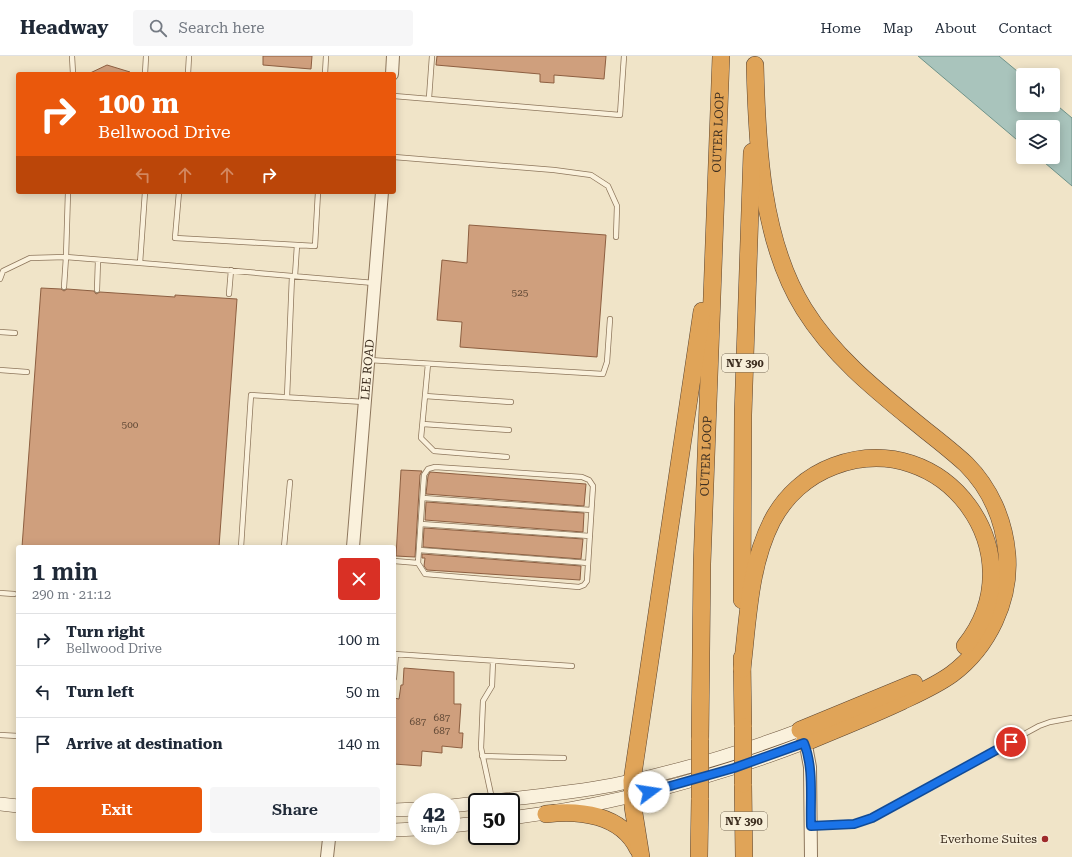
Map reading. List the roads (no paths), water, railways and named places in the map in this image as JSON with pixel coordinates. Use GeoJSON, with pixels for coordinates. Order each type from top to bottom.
{"type":"FeatureCollection","features":[{"type":"Feature","properties":{"kind":"highway","name":"OUTER LOOP"},"geometry":{"type":"LineString","coordinates":[[699,857],[702,564],[721,56]]}},
{"type":"Feature","properties":{"kind":"highway"},"geometry":{"type":"LineString","coordinates":[[755,61],[758,130],[768,215],[777,251],[795,295],[814,324],[848,364],[955,454],[978,478],[991,497],[1000,519],[1006,542],[1008,558],[1006,586],[997,616],[980,646],[962,666],[945,679],[918,694],[872,715],[802,736]]}},
{"type":"Feature","properties":{"kind":"highway","name":"NY 390"},"geometry":{"type":"LineString","coordinates":[[744,857],[742,669],[743,415],[755,61]]}},
{"type":"Feature","properties":{"kind":"highway"},"geometry":{"type":"LineString","coordinates":[[641,857],[632,788],[650,656],[706,285],[716,194]]}},
{"type":"Feature","properties":{"kind":"highway"},"geometry":{"type":"LineString","coordinates":[[742,669],[752,591],[762,548],[778,511],[793,492],[802,484],[823,470],[840,463],[864,458],[882,458],[904,461],[923,468],[946,481],[960,494],[971,509],[982,529],[988,546],[991,567],[991,583],[987,604],[973,636],[950,662],[929,676],[858,707],[802,736]]}},
{"type":"Feature","properties":{"kind":"highway"},"geometry":{"type":"LineString","coordinates":[[546,814],[570,812],[583,813],[610,821],[630,837],[636,845],[641,857]]}},
{"type":"Feature","properties":{"kind":"main road"},"geometry":{"type":"LineString","coordinates":[[520,817],[546,814],[632,788],[684,768],[723,756],[802,736]]}},
{"type":"Feature","properties":{"kind":"main road"},"geometry":{"type":"LineString","coordinates":[[520,798],[600,787],[632,788]]}},
{"type":"Feature","properties":{"kind":"main road"},"geometry":{"type":"LineString","coordinates":[[0,804],[16,806]]}},
{"type":"Feature","properties":{"kind":"main road"},"geometry":{"type":"LineString","coordinates":[[396,810],[408,809]]}},
{"type":"Feature","properties":{"kind":"main road"},"geometry":{"type":"LineString","coordinates":[[396,830],[408,829]]}},
{"type":"Feature","properties":{"kind":"street"},"geometry":{"type":"LineString","coordinates":[[392,72],[393,56]]}},
{"type":"Feature","properties":{"kind":"street","name":"LEE ROAD"},"geometry":{"type":"LineString","coordinates":[[353,545],[382,194]]}},
{"type":"Feature","properties":{"kind":"street"},"geometry":{"type":"LineString","coordinates":[[802,736],[809,756],[810,766],[811,857]]}},
{"type":"Feature","properties":{"kind":"street"},"geometry":{"type":"LineString","coordinates":[[328,857],[329,841]]}},
{"type":"Feature","properties":{"kind":"lane"},"geometry":{"type":"LineString","coordinates":[[72,56],[73,72]]}},
{"type":"Feature","properties":{"kind":"lane"},"geometry":{"type":"LineString","coordinates":[[145,72],[146,56]]}},
{"type":"Feature","properties":{"kind":"lane"},"geometry":{"type":"LineString","coordinates":[[188,72],[189,56]]}},
{"type":"Feature","properties":{"kind":"lane"},"geometry":{"type":"LineString","coordinates":[[325,72],[326,56]]}},
{"type":"Feature","properties":{"kind":"lane"},"geometry":{"type":"LineString","coordinates":[[429,98],[432,56]]}},
{"type":"Feature","properties":{"kind":"lane"},"geometry":{"type":"LineString","coordinates":[[396,96],[620,114],[624,56]]}},
{"type":"Feature","properties":{"kind":"lane"},"geometry":{"type":"LineString","coordinates":[[396,157],[554,170],[591,175],[608,186],[617,206],[616,237]]}},
{"type":"Feature","properties":{"kind":"lane"},"geometry":{"type":"LineString","coordinates":[[64,287],[68,194]]}},
{"type":"Feature","properties":{"kind":"lane"},"geometry":{"type":"LineString","coordinates":[[140,263],[145,194]]}},
{"type":"Feature","properties":{"kind":"lane"},"geometry":{"type":"LineString","coordinates":[[179,194],[175,238],[315,246],[318,194]]}},
{"type":"Feature","properties":{"kind":"lane"},"geometry":{"type":"LineString","coordinates":[[287,398],[293,276],[297,245]]}},
{"type":"Feature","properties":{"kind":"lane"},"geometry":{"type":"LineString","coordinates":[[0,279],[3,271],[30,258],[66,258],[231,270],[374,283]]}},
{"type":"Feature","properties":{"kind":"lane"},"geometry":{"type":"LineString","coordinates":[[97,290],[98,260]]}},
{"type":"Feature","properties":{"kind":"lane"},"geometry":{"type":"LineString","coordinates":[[229,294],[231,270]]}},
{"type":"Feature","properties":{"kind":"lane"},"geometry":{"type":"LineString","coordinates":[[368,360],[604,374],[607,362],[610,319]]}},
{"type":"Feature","properties":{"kind":"lane"},"geometry":{"type":"LineString","coordinates":[[0,332],[15,333]]}},
{"type":"Feature","properties":{"kind":"lane"},"geometry":{"type":"LineString","coordinates":[[428,364],[422,438],[434,451],[507,457]]}},
{"type":"Feature","properties":{"kind":"lane"},"geometry":{"type":"LineString","coordinates":[[0,370],[27,372]]}},
{"type":"Feature","properties":{"kind":"lane"},"geometry":{"type":"LineString","coordinates":[[240,545],[251,396],[364,402]]}},
{"type":"Feature","properties":{"kind":"lane"},"geometry":{"type":"LineString","coordinates":[[425,396],[511,402]]}},
{"type":"Feature","properties":{"kind":"lane"},"geometry":{"type":"LineString","coordinates":[[423,424],[509,430]]}},
{"type":"Feature","properties":{"kind":"lane"},"geometry":{"type":"LineString","coordinates":[[435,467],[574,476],[589,480],[593,486],[587,581],[584,585],[579,587],[425,574],[418,563],[423,498],[424,475],[428,469],[435,467]]}},
{"type":"Feature","properties":{"kind":"lane"},"geometry":{"type":"LineString","coordinates":[[284,545],[290,482]]}},
{"type":"Feature","properties":{"kind":"lane"},"geometry":{"type":"LineString","coordinates":[[423,498],[592,510]]}},
{"type":"Feature","properties":{"kind":"lane"},"geometry":{"type":"LineString","coordinates":[[421,524],[590,536]]}},
{"type":"Feature","properties":{"kind":"lane"},"geometry":{"type":"LineString","coordinates":[[419,550],[588,563]]}},
{"type":"Feature","properties":{"kind":"lane"},"geometry":{"type":"LineString","coordinates":[[396,561],[418,563]]}},
{"type":"Feature","properties":{"kind":"lane"},"geometry":{"type":"LineString","coordinates":[[0,593],[14,594]]}},
{"type":"Feature","properties":{"kind":"lane"},"geometry":{"type":"LineString","coordinates":[[396,654],[572,666]]}},
{"type":"Feature","properties":{"kind":"lane"},"geometry":{"type":"LineString","coordinates":[[487,793],[481,748],[483,701],[492,686],[493,660]]}},
{"type":"Feature","properties":{"kind":"lane"},"geometry":{"type":"LineString","coordinates":[[811,826],[844,826],[863,822],[1039,726],[1050,722],[1072,718]]}},
{"type":"Feature","properties":{"kind":"lane"},"geometry":{"type":"LineString","coordinates":[[0,735],[16,736]]}},
{"type":"Feature","properties":{"kind":"lane"},"geometry":{"type":"LineString","coordinates":[[482,756],[564,758]]}},
{"type":"Feature","properties":{"kind":"water"},"geometry":{"type":"Polygon","coordinates":[[[918,56],[999,56],[1016,70],[1016,112],[1060,112],[1060,108],[1072,118],[1072,186],[1046,164],[1060,164],[1060,120],[1016,120],[1016,139],[918,56]]]}},
{"type":"Feature","properties":{"kind":"place","name":"Everhome Suites"},"geometry":{"type":"Point","coordinates":[1045,839]}}]}
